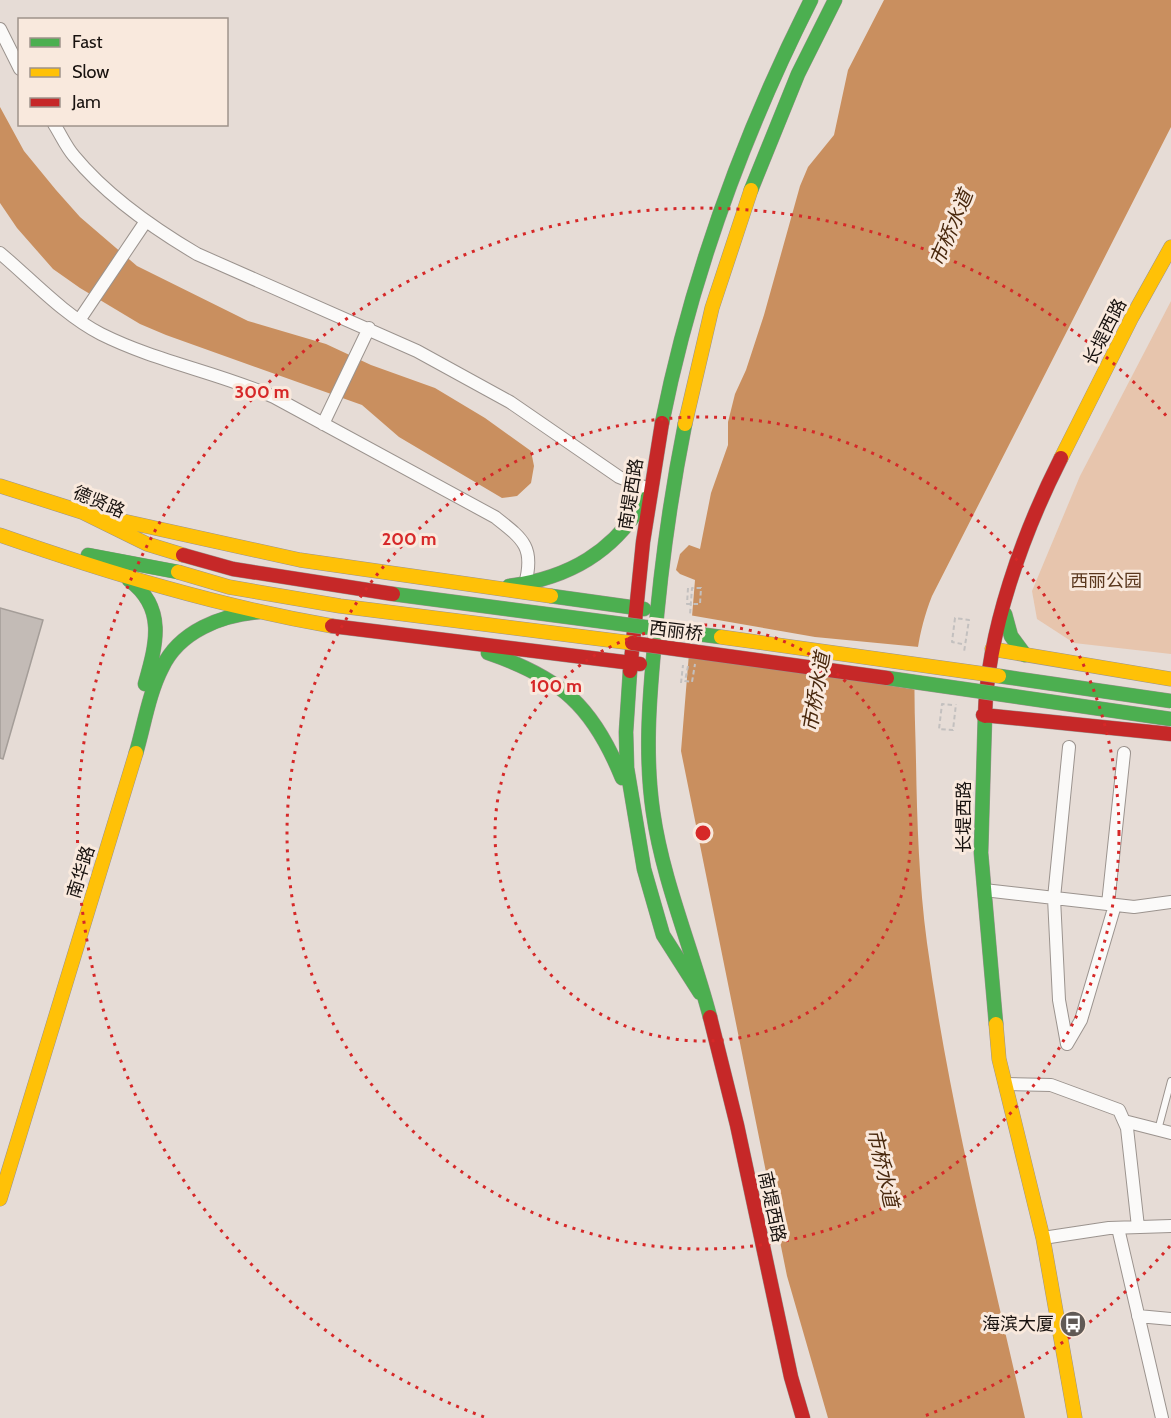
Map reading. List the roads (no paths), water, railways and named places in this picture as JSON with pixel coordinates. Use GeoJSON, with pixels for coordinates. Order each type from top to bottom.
{"type":"FeatureCollection","features":[{"type":"Feature","properties":{"kind":"street","name":"南堤西路"},"geometry":{"type":"LineString","coordinates":[[707,1003],[675,958],[660,927],[633,811],[627,769],[626,724],[635,608],[649,489],[674,373],[718,218],[757,112],[811,0]]}},
{"type":"Feature","properties":{"kind":"street","name":"南堤西路"},"geometry":{"type":"LineString","coordinates":[[803,1418],[791,1377],[707,1003],[665,873],[652,812],[647,724],[661,556],[675,466],[695,377],[722,277],[773,130],[835,0]]}},
{"type":"Feature","properties":{"kind":"street"},"geometry":{"type":"LineString","coordinates":[[0,29],[18,65]]}},
{"type":"Feature","properties":{"kind":"street"},"geometry":{"type":"LineString","coordinates":[[55,126],[74,156],[146,222],[197,254],[417,351],[510,402],[619,477],[649,489],[628,525],[595,559],[577,568],[525,584],[484,588]]}},
{"type":"Feature","properties":{"kind":"street"},"geometry":{"type":"LineString","coordinates":[[80,319],[146,222]]}},
{"type":"Feature","properties":{"kind":"street","name":"长堤西路"},"geometry":{"type":"LineString","coordinates":[[1075,1418],[1043,1238],[999,1059],[981,853],[983,715],[992,650],[1005,614],[1025,540],[1054,472],[1131,317],[1171,247]]}},
{"type":"Feature","properties":{"kind":"street"},"geometry":{"type":"LineString","coordinates":[[0,253],[99,333],[182,367],[244,384],[323,423],[495,517],[513,531],[529,552],[530,565],[525,584]]}},
{"type":"Feature","properties":{"kind":"street"},"geometry":{"type":"LineString","coordinates":[[323,423],[369,328]]}},
{"type":"Feature","properties":{"kind":"street","name":"德贤路"},"geometry":{"type":"LineString","coordinates":[[0,486],[82,512],[147,544],[183,555]]}},
{"type":"Feature","properties":{"kind":"street"},"geometry":{"type":"LineString","coordinates":[[82,512],[290,558],[484,588],[657,610]]}},
{"type":"Feature","properties":{"kind":"street"},"geometry":{"type":"LineString","coordinates":[[0,534],[114,573],[259,612],[447,640],[652,666]]}},
{"type":"Feature","properties":{"kind":"street","name":"西丽桥"},"geometry":{"type":"LineString","coordinates":[[0,534],[70,552],[178,572],[229,587],[307,601],[712,653],[1171,719]]}},
{"type":"Feature","properties":{"kind":"street","name":"西丽桥"},"geometry":{"type":"LineString","coordinates":[[183,555],[233,569],[321,585],[715,636],[1171,701]]}},
{"type":"Feature","properties":{"kind":"street","name":"南华路"},"geometry":{"type":"LineString","coordinates":[[0,1160],[155,646],[156,628],[150,602],[144,591],[114,573]]}},
{"type":"Feature","properties":{"kind":"street","name":"南华路"},"geometry":{"type":"LineString","coordinates":[[0,1199],[162,667],[202,625],[223,616],[259,612]]}},
{"type":"Feature","properties":{"kind":"street"},"geometry":{"type":"LineString","coordinates":[[1005,614],[1011,636],[1025,655]]}},
{"type":"Feature","properties":{"kind":"street"},"geometry":{"type":"LineString","coordinates":[[447,640],[538,672],[580,703],[602,728],[613,751],[633,811]]}},
{"type":"Feature","properties":{"kind":"street"},"geometry":{"type":"LineString","coordinates":[[992,650],[1171,679]]}},
{"type":"Feature","properties":{"kind":"street"},"geometry":{"type":"LineString","coordinates":[[983,715],[1171,734]]}},
{"type":"Feature","properties":{"kind":"street"},"geometry":{"type":"LineString","coordinates":[[1069,747],[1054,898],[1059,1000],[1067,1044],[1081,1020],[1112,905],[1124,753]]}},
{"type":"Feature","properties":{"kind":"street"},"geometry":{"type":"LineString","coordinates":[[984,890],[1134,907],[1171,902]]}},
{"type":"Feature","properties":{"kind":"street"},"geometry":{"type":"LineString","coordinates":[[1005,1084],[1051,1085],[1119,1110],[1127,1128],[1138,1227]]}},
{"type":"Feature","properties":{"kind":"street"},"geometry":{"type":"LineString","coordinates":[[1124,1121],[1171,1133]]}},
{"type":"Feature","properties":{"kind":"street"},"geometry":{"type":"LineString","coordinates":[[1043,1238],[1118,1228],[1171,1226]]}},
{"type":"Feature","properties":{"kind":"street"},"geometry":{"type":"LineString","coordinates":[[1118,1228],[1162,1418]]}},
{"type":"Feature","properties":{"kind":"street"},"geometry":{"type":"LineString","coordinates":[[1138,1316],[1171,1319]]}},
{"type":"Feature","properties":{"kind":"lane"},"geometry":{"type":"LineString","coordinates":[[1158,1130],[1171,1081]]}},
{"type":"Feature","properties":{"kind":"water","name":"市桥水道"},"geometry":{"type":"Polygon","coordinates":[[[884,0],[1171,0],[1171,127],[932,596],[920,638],[915,677],[918,829],[927,943],[958,1122],[1025,1418],[828,1418],[787,1276],[681,751],[695,580],[676,570],[680,554],[689,545],[700,549],[711,493],[728,445],[728,422],[735,394],[746,370],[764,315],[800,186],[808,167],[834,135],[848,70],[884,0]]]}},
{"type":"Feature","properties":{"kind":"water"},"geometry":{"type":"Polygon","coordinates":[[[0,107],[24,151],[56,190],[80,217],[137,266],[248,321],[326,344],[371,365],[435,388],[485,418],[531,451],[534,466],[531,483],[517,496],[502,498],[399,437],[362,405],[140,324],[53,269],[17,228],[0,203],[0,107]]]}},
{"type":"Feature","properties":{"kind":"place","name":"海滨大厦"},"geometry":{"type":"Point","coordinates":[1073,1324]}},
{"type":"Feature","properties":{"kind":"park label","name":"西丽公园"},"geometry":{"type":"Point","coordinates":[1106,581]}}]}
